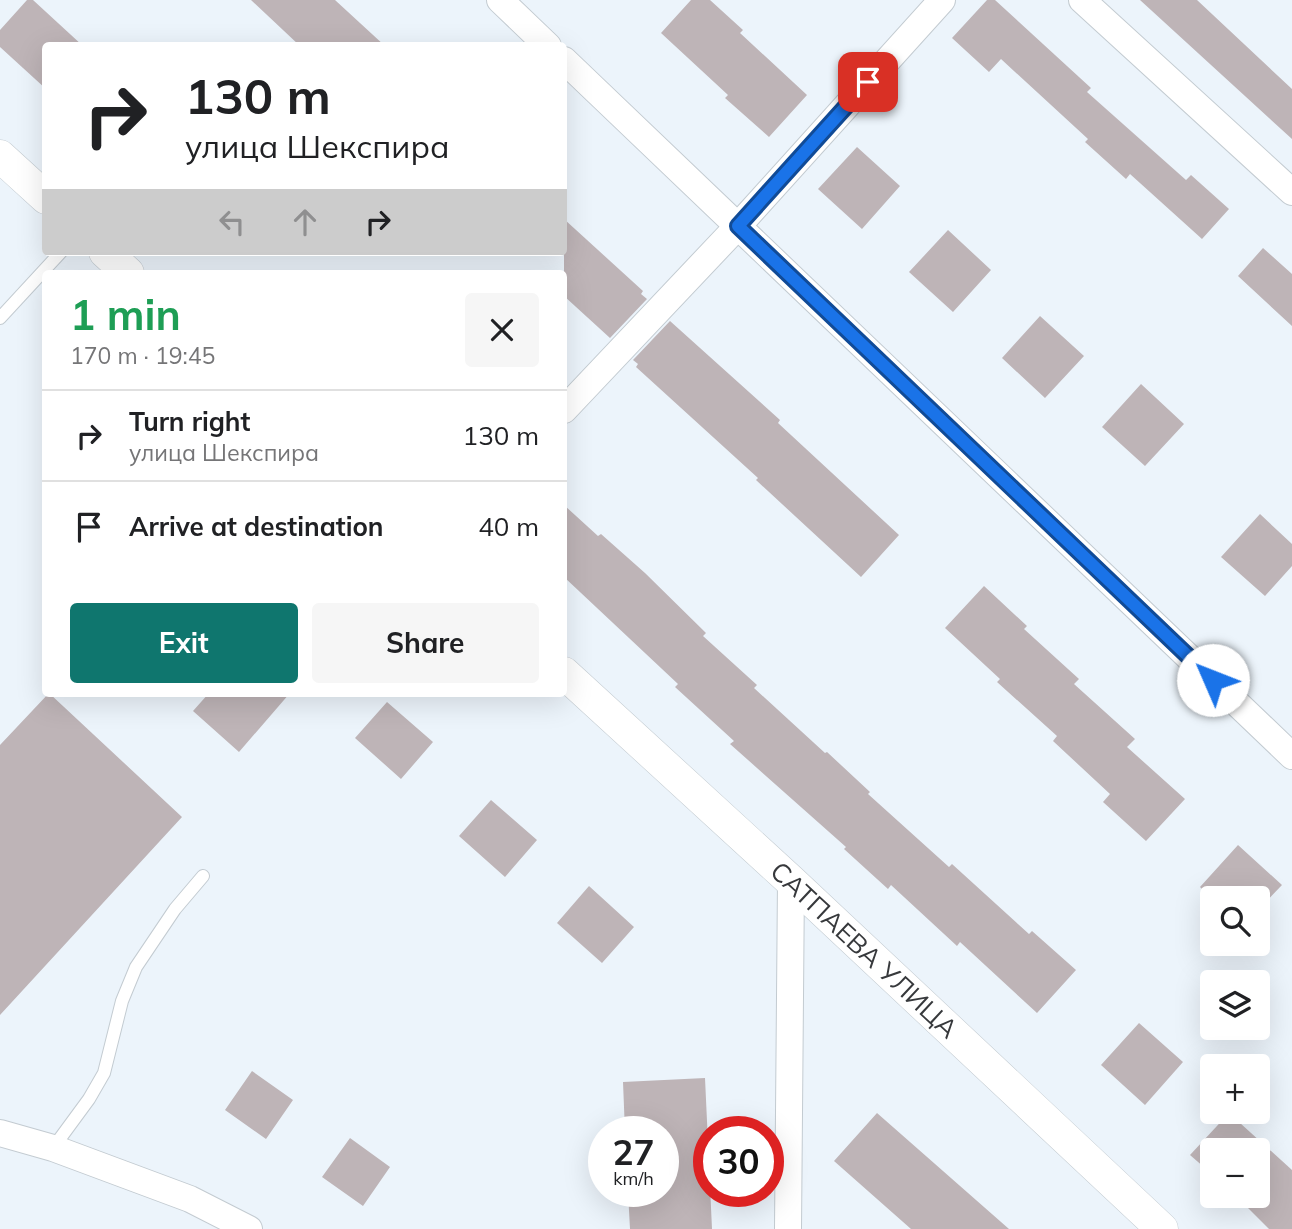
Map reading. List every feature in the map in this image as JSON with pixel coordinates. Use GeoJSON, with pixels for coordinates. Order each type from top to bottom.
{"type":"FeatureCollection","features":[{"type":"Feature","properties":{"kind":"street"},"geometry":{"type":"LineString","coordinates":[[500,0],[544,42]]}},
{"type":"Feature","properties":{"kind":"street"},"geometry":{"type":"LineString","coordinates":[[567,407],[738,226],[942,0]]}},
{"type":"Feature","properties":{"kind":"street"},"geometry":{"type":"LineString","coordinates":[[1082,0],[1292,192]]}},
{"type":"Feature","properties":{"kind":"street"},"geometry":{"type":"LineString","coordinates":[[567,63],[1292,755]]}},
{"type":"Feature","properties":{"kind":"street"},"geometry":{"type":"LineString","coordinates":[[0,156],[42,194]]}},
{"type":"Feature","properties":{"kind":"street"},"geometry":{"type":"LineString","coordinates":[[109,256],[125,270]]}},
{"type":"Feature","properties":{"kind":"street","name":"САТПАЕВА УЛИЦА"},"geometry":{"type":"LineString","coordinates":[[567,676],[791,881],[1162,1229]]}},
{"type":"Feature","properties":{"kind":"street"},"geometry":{"type":"LineString","coordinates":[[789,1229],[791,881]]}},
{"type":"Feature","properties":{"kind":"street"},"geometry":{"type":"LineString","coordinates":[[0,1133],[53,1148],[190,1199],[249,1229]]}},
{"type":"Feature","properties":{"kind":"lane"},"geometry":{"type":"LineString","coordinates":[[44,270],[57,256]]}},
{"type":"Feature","properties":{"kind":"lane"},"geometry":{"type":"LineString","coordinates":[[0,318],[42,273]]}},
{"type":"Feature","properties":{"kind":"lane"},"geometry":{"type":"LineString","coordinates":[[53,1148],[89,1099],[103,1073],[122,1001],[136,967],[175,909],[202,876]]}},
{"type":"Feature","properties":{"kind":"building"},"geometry":{"type":"Polygon","coordinates":[[[27,0],[33,0],[79,42],[42,42],[42,85],[0,47],[0,30],[27,0]]]}},
{"type":"Feature","properties":{"kind":"building"},"geometry":{"type":"Polygon","coordinates":[[[251,0],[335,0],[381,42],[296,42],[251,0]]]}},
{"type":"Feature","properties":{"kind":"building"},"geometry":{"type":"Polygon","coordinates":[[[691,0],[710,0],[743,30],[740,33],[807,95],[769,137],[725,98],[728,95],[661,33],[691,0]]]}},
{"type":"Feature","properties":{"kind":"building"},"geometry":{"type":"Polygon","coordinates":[[[987,0],[995,0],[1091,88],[1087,92],[1186,180],[1191,175],[1229,209],[1202,239],[1130,174],[1126,179],[1085,142],[1088,139],[1001,59],[989,72],[952,38],[987,0]]]}},
{"type":"Feature","properties":{"kind":"building"},"geometry":{"type":"Polygon","coordinates":[[[1140,0],[1197,0],[1292,89],[1292,139],[1140,0]]]}},
{"type":"Feature","properties":{"kind":"building"},"geometry":{"type":"Polygon","coordinates":[[[857,147],[900,186],[862,229],[818,189],[857,147]]]}},
{"type":"Feature","properties":{"kind":"building"},"geometry":{"type":"Polygon","coordinates":[[[567,222],[643,291],[641,294],[647,299],[610,338],[567,299],[567,270],[564,270],[564,256],[567,256],[567,222]]]}},
{"type":"Feature","properties":{"kind":"building"},"geometry":{"type":"Polygon","coordinates":[[[948,230],[991,270],[953,312],[909,272],[948,230]]]}},
{"type":"Feature","properties":{"kind":"building"},"geometry":{"type":"Polygon","coordinates":[[[1263,248],[1292,274],[1292,326],[1238,276],[1263,248]]]}},
{"type":"Feature","properties":{"kind":"building"},"geometry":{"type":"Polygon","coordinates":[[[1040,316],[1084,356],[1045,398],[1002,358],[1040,316]]]}},
{"type":"Feature","properties":{"kind":"building"},"geometry":{"type":"Polygon","coordinates":[[[670,321],[780,420],[778,423],[899,535],[861,577],[636,367],[638,364],[633,360],[670,321]]]}},
{"type":"Feature","properties":{"kind":"building"},"geometry":{"type":"Polygon","coordinates":[[[1141,384],[1184,424],[1145,466],[1102,427],[1141,384]]]}},
{"type":"Feature","properties":{"kind":"building"},"geometry":{"type":"Polygon","coordinates":[[[567,508],[645,573],[706,633],[703,636],[757,685],[754,688],[827,752],[870,792],[868,794],[949,867],[952,864],[1029,934],[1032,931],[1076,970],[1037,1013],[960,942],[957,946],[891,885],[888,889],[844,849],[846,847],[730,744],[734,741],[675,687],[678,684],[567,580],[567,508]]]}},
{"type":"Feature","properties":{"kind":"building"},"geometry":{"type":"Polygon","coordinates":[[[1260,514],[1292,544],[1292,566],[1265,596],[1221,557],[1260,514]]]}},
{"type":"Feature","properties":{"kind":"building"},"geometry":{"type":"Polygon","coordinates":[[[984,586],[1027,626],[1024,629],[1079,679],[1074,684],[1135,739],[1127,747],[1185,799],[1146,841],[1103,802],[1110,794],[1053,741],[1057,736],[997,682],[1000,679],[945,628],[984,586]]]}},
{"type":"Feature","properties":{"kind":"building"},"geometry":{"type":"Polygon","coordinates":[[[45,697],[53,697],[182,817],[0,1015],[0,745],[45,697]]]}},
{"type":"Feature","properties":{"kind":"building"},"geometry":{"type":"Polygon","coordinates":[[[205,697],[287,697],[239,752],[193,711],[205,697]]]}},
{"type":"Feature","properties":{"kind":"building"},"geometry":{"type":"Polygon","coordinates":[[[387,702],[433,742],[401,779],[355,738],[387,702]]]}},
{"type":"Feature","properties":{"kind":"building"},"geometry":{"type":"Polygon","coordinates":[[[491,800],[537,840],[505,877],[459,836],[491,800]]]}},
{"type":"Feature","properties":{"kind":"building"},"geometry":{"type":"Polygon","coordinates":[[[1238,845],[1282,885],[1270,898],[1270,886],[1201,886],[1238,845]]]}},
{"type":"Feature","properties":{"kind":"building"},"geometry":{"type":"Polygon","coordinates":[[[589,886],[634,927],[602,963],[557,923],[589,886]]]}},
{"type":"Feature","properties":{"kind":"building"},"geometry":{"type":"Polygon","coordinates":[[[1139,1023],[1183,1062],[1145,1105],[1101,1065],[1139,1023]]]}},
{"type":"Feature","properties":{"kind":"building"},"geometry":{"type":"Polygon","coordinates":[[[252,1071],[293,1100],[266,1139],[225,1110],[252,1071]]]}},
{"type":"Feature","properties":{"kind":"building"},"geometry":{"type":"Polygon","coordinates":[[[705,1078],[707,1116],[693,1116],[693,1207],[711,1207],[712,1229],[630,1229],[629,1207],[679,1207],[679,1116],[624,1116],[623,1082],[705,1078]]]}},
{"type":"Feature","properties":{"kind":"building"},"geometry":{"type":"Polygon","coordinates":[[[877,1113],[1009,1229],[911,1229],[834,1161],[877,1113]]]}},
{"type":"Feature","properties":{"kind":"building"},"geometry":{"type":"Polygon","coordinates":[[[1219,1124],[1241,1124],[1257,1138],[1206,1138],[1219,1124]]]}},
{"type":"Feature","properties":{"kind":"building"},"geometry":{"type":"Polygon","coordinates":[[[350,1138],[390,1167],[363,1206],[322,1177],[350,1138]]]}},
{"type":"Feature","properties":{"kind":"building"},"geometry":{"type":"Polygon","coordinates":[[[1200,1144],[1200,1164],[1190,1155],[1200,1144]]]}},
{"type":"Feature","properties":{"kind":"building"},"geometry":{"type":"Polygon","coordinates":[[[1270,1150],[1292,1170],[1292,1229],[1269,1229],[1248,1208],[1270,1208],[1270,1150]]]}},
{"type":"Feature","properties":{"kind":"route"},"geometry":{"type":"LineString","coordinates":[[868,82],[738,226],[1213,680]]}}]}
